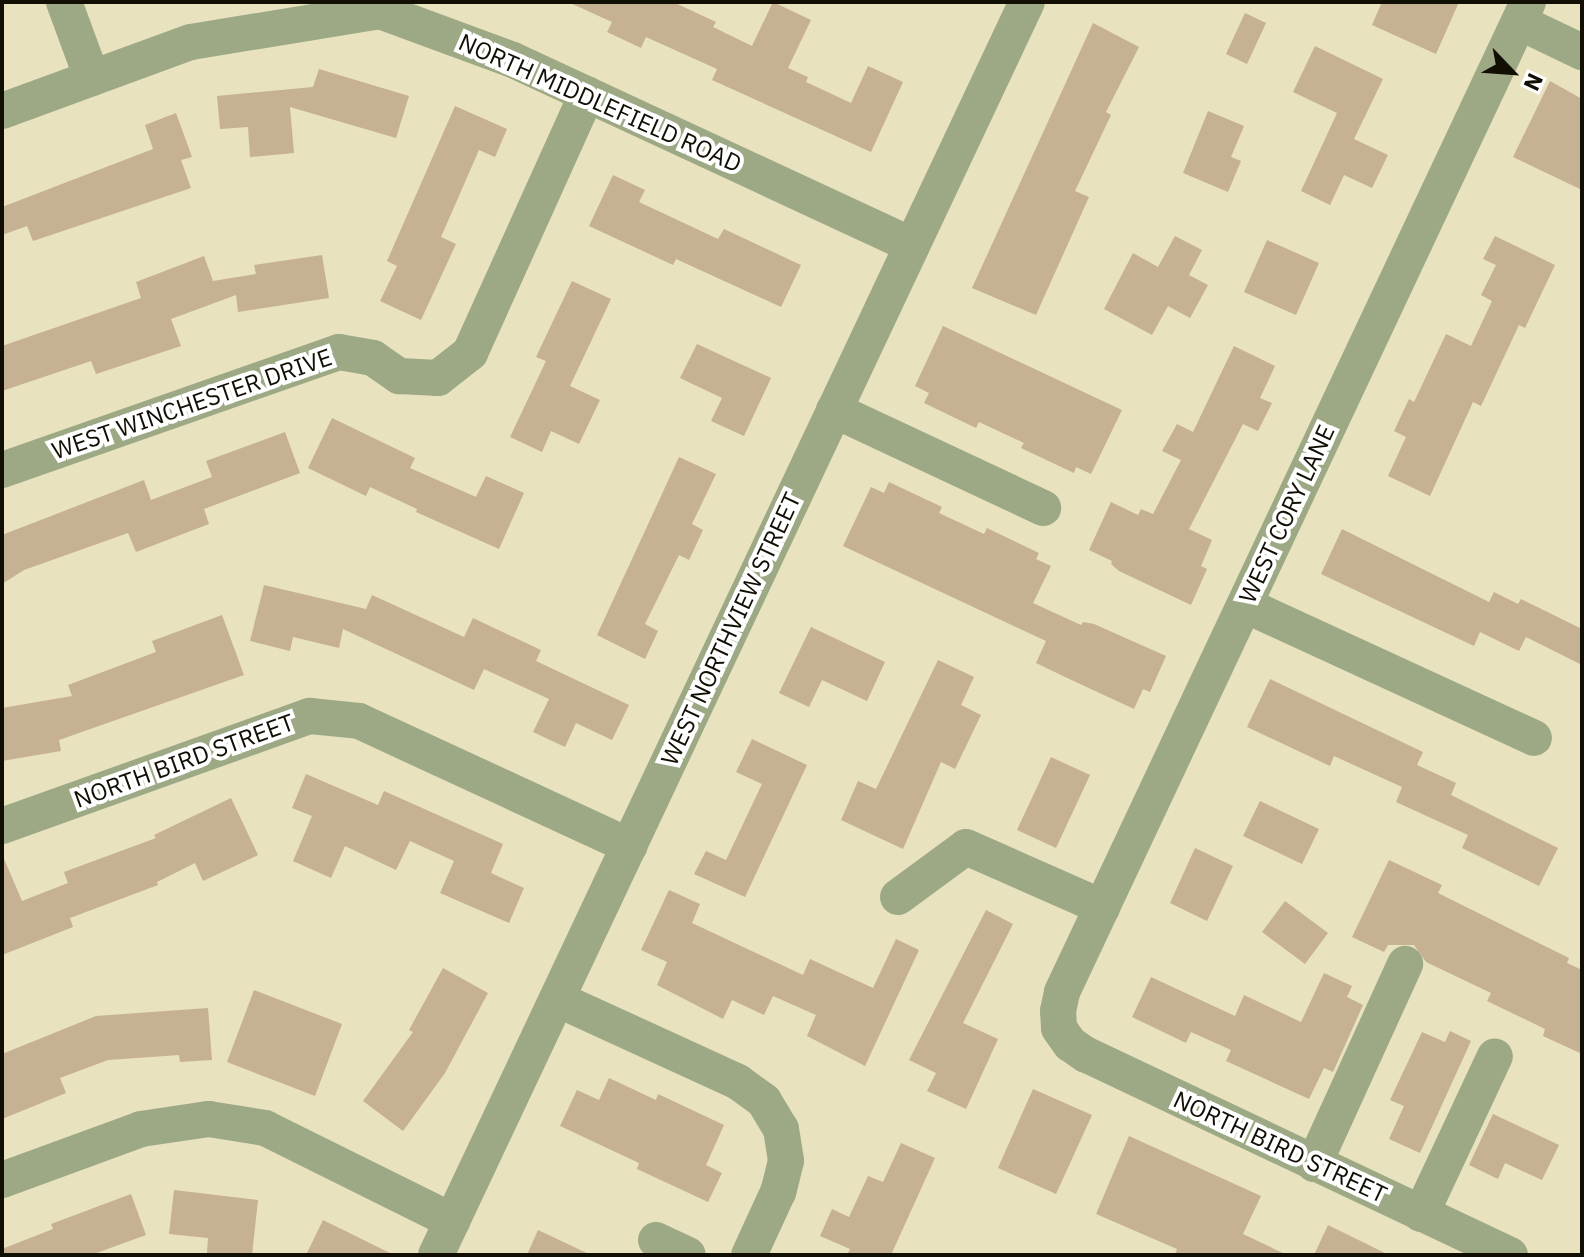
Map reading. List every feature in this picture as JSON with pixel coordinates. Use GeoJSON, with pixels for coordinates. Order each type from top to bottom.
{"type":"FeatureCollection","features":[{"type":"Feature","properties":{"kind":"street"},"geometry":{"type":"LineString","coordinates":[[64,2],[92,78]]}},
{"type":"Feature","properties":{"kind":"street","name":"WEST NORTHVIEW STREET"},"geometry":{"type":"LineString","coordinates":[[436,1255],[1027,2]]}},
{"type":"Feature","properties":{"kind":"street","name":"NORTH MIDDLEFIELD ROAD"},"geometry":{"type":"LineString","coordinates":[[2,111],[191,42],[380,6],[513,60],[912,245]]}},
{"type":"Feature","properties":{"kind":"street"},"geometry":{"type":"LineString","coordinates":[[1523,12],[1582,52]]}},
{"type":"Feature","properties":{"kind":"street","name":"WEST CORY LANE"},"geometry":{"type":"LineString","coordinates":[[1059,1028],[1058,1011],[1062,992],[1523,12]]}},
{"type":"Feature","properties":{"kind":"street","name":"WEST WINCHESTER DRIVE"},"geometry":{"type":"LineString","coordinates":[[2,470],[339,352],[373,358],[399,376],[438,378],[470,353],[587,94]]}},
{"type":"Feature","properties":{"kind":"street"},"geometry":{"type":"LineString","coordinates":[[834,410],[1043,508]]}},
{"type":"Feature","properties":{"kind":"street"},"geometry":{"type":"LineString","coordinates":[[1245,605],[1534,738]]}},
{"type":"Feature","properties":{"kind":"street","name":"NORTH BIRD STREET"},"geometry":{"type":"LineString","coordinates":[[2,826],[310,716],[359,721],[629,846]]}},
{"type":"Feature","properties":{"kind":"street"},"geometry":{"type":"LineString","coordinates":[[898,897],[966,847],[1102,907]]}},
{"type":"Feature","properties":{"kind":"street"},"geometry":{"type":"LineString","coordinates":[[1314,1164],[1405,964]]}},
{"type":"Feature","properties":{"kind":"street"},"geometry":{"type":"LineString","coordinates":[[557,999],[738,1082],[764,1101],[781,1129],[786,1161],[778,1192],[749,1255]]}},
{"type":"Feature","properties":{"kind":"street","name":"NORTH BIRD STREET"},"geometry":{"type":"LineString","coordinates":[[1059,1028],[1070,1044],[1086,1055],[1510,1255]]}},
{"type":"Feature","properties":{"kind":"street"},"geometry":{"type":"LineString","coordinates":[[1421,1214],[1495,1056]]}},
{"type":"Feature","properties":{"kind":"street"},"geometry":{"type":"LineString","coordinates":[[2,1180],[141,1129],[209,1119],[265,1128],[452,1221]]}},
{"type":"Feature","properties":{"kind":"building"},"geometry":{"type":"Polygon","coordinates":[[[568,2],[673,2],[716,22],[713,27],[752,46],[773,2],[811,20],[788,68],[808,77],[806,82],[851,103],[868,66],[903,82],[871,152],[712,80],[717,69],[646,37],[641,48],[607,32],[612,22],[568,2]]]}},
{"type":"Feature","properties":{"kind":"building"},"geometry":{"type":"Polygon","coordinates":[[[1382,2],[1459,2],[1436,54],[1372,25],[1382,2]]]}},
{"type":"Feature","properties":{"kind":"building"},"geometry":{"type":"Polygon","coordinates":[[[1245,13],[1266,23],[1247,64],[1226,54],[1245,13]]]}},
{"type":"Feature","properties":{"kind":"building"},"geometry":{"type":"Polygon","coordinates":[[[1093,23],[1139,47],[1106,112],[1111,115],[1075,191],[1089,197],[1036,315],[972,288],[1093,23]]]}},
{"type":"Feature","properties":{"kind":"building"},"geometry":{"type":"Polygon","coordinates":[[[1315,46],[1383,79],[1354,139],[1388,155],[1372,188],[1344,175],[1330,205],[1301,191],[1337,113],[1293,92],[1315,46]]]}},
{"type":"Feature","properties":{"kind":"building"},"geometry":{"type":"Polygon","coordinates":[[[319,69],[409,96],[396,138],[290,107],[294,153],[250,157],[248,127],[220,129],[217,96],[313,87],[319,69]]]}},
{"type":"Feature","properties":{"kind":"building"},"geometry":{"type":"Polygon","coordinates":[[[1550,81],[1582,99],[1582,190],[1513,157],[1550,81]]]}},
{"type":"Feature","properties":{"kind":"building"},"geometry":{"type":"Polygon","coordinates":[[[455,106],[507,129],[495,157],[479,150],[441,237],[456,244],[421,320],[380,301],[397,266],[387,261],[455,106]]]}},
{"type":"Feature","properties":{"kind":"building"},"geometry":{"type":"Polygon","coordinates":[[[1208,111],[1244,126],[1231,157],[1241,161],[1228,192],[1183,173],[1208,111]]]}},
{"type":"Feature","properties":{"kind":"building"},"geometry":{"type":"Polygon","coordinates":[[[176,113],[192,157],[181,160],[191,188],[33,241],[27,226],[2,235],[2,207],[153,149],[145,125],[176,113]]]}},
{"type":"Feature","properties":{"kind":"building"},"geometry":{"type":"Polygon","coordinates":[[[613,175],[645,190],[639,202],[718,239],[724,229],[801,265],[781,307],[676,259],[673,265],[589,226],[613,175]]]}},
{"type":"Feature","properties":{"kind":"building"},"geometry":{"type":"Polygon","coordinates":[[[1175,236],[1202,250],[1189,275],[1208,285],[1190,318],[1168,306],[1152,335],[1104,309],[1133,253],[1158,267],[1175,236]]]}},
{"type":"Feature","properties":{"kind":"building"},"geometry":{"type":"Polygon","coordinates":[[[1495,236],[1555,265],[1525,328],[1519,325],[1481,406],[1473,402],[1430,496],[1388,476],[1406,437],[1394,431],[1409,399],[1414,402],[1446,334],[1471,346],[1492,301],[1481,295],[1496,265],[1483,259],[1495,236]]]}},
{"type":"Feature","properties":{"kind":"building"},"geometry":{"type":"Polygon","coordinates":[[[1267,240],[1319,263],[1296,315],[1244,292],[1267,240]]]}},
{"type":"Feature","properties":{"kind":"building"},"geometry":{"type":"Polygon","coordinates":[[[322,255],[329,298],[238,312],[236,295],[171,319],[181,346],[96,374],[91,361],[2,391],[2,346],[141,298],[136,282],[204,256],[213,281],[256,274],[254,265],[322,255]]]}},
{"type":"Feature","properties":{"kind":"building"},"geometry":{"type":"Polygon","coordinates":[[[572,281],[611,299],[570,386],[600,400],[579,444],[551,431],[542,452],[510,437],[546,361],[536,357],[572,281]]]}},
{"type":"Feature","properties":{"kind":"building"},"geometry":{"type":"Polygon","coordinates":[[[943,326],[1122,410],[1091,474],[1076,467],[1074,473],[1021,448],[1024,443],[979,422],[976,428],[924,403],[929,393],[915,386],[943,326]]]}},
{"type":"Feature","properties":{"kind":"building"},"geometry":{"type":"Polygon","coordinates":[[[697,344],[771,378],[744,436],[711,421],[722,398],[680,378],[697,344]]]}},
{"type":"Feature","properties":{"kind":"building"},"geometry":{"type":"Polygon","coordinates":[[[1234,346],[1275,366],[1260,398],[1272,403],[1258,431],[1243,424],[1189,529],[1212,540],[1201,566],[1207,569],[1191,605],[1119,571],[1111,564],[1112,561],[1089,550],[1111,502],[1138,515],[1141,509],[1153,514],[1181,460],[1162,451],[1177,424],[1193,432],[1234,346]]]}},
{"type":"Feature","properties":{"kind":"building"},"geometry":{"type":"Polygon","coordinates":[[[332,418],[415,458],[410,468],[476,497],[486,476],[524,493],[499,549],[416,512],[417,509],[370,487],[366,496],[308,468],[332,418]]]}},
{"type":"Feature","properties":{"kind":"building"},"geometry":{"type":"Polygon","coordinates":[[[285,432],[300,473],[204,509],[209,524],[136,552],[128,533],[24,570],[2,584],[2,535],[144,480],[151,500],[212,477],[206,461],[285,432]]]}},
{"type":"Feature","properties":{"kind":"building"},"geometry":{"type":"Polygon","coordinates":[[[679,457],[716,474],[692,524],[703,530],[689,560],[679,555],[645,624],[658,631],[645,659],[597,635],[679,457]]]}},
{"type":"Feature","properties":{"kind":"building"},"geometry":{"type":"Polygon","coordinates":[[[889,482],[942,507],[939,513],[984,534],[987,528],[1039,553],[1036,559],[1051,566],[1033,603],[1081,625],[1083,622],[1094,624],[1166,656],[1150,692],[1143,689],[1134,709],[1063,676],[1036,663],[1046,641],[843,546],[871,487],[884,493],[889,482]]]}},
{"type":"Feature","properties":{"kind":"building"},"geometry":{"type":"Polygon","coordinates":[[[1342,529],[1489,602],[1494,592],[1518,604],[1521,599],[1582,629],[1582,665],[1526,637],[1519,651],[1480,632],[1474,646],[1321,574],[1342,529]]]}},
{"type":"Feature","properties":{"kind":"building"},"geometry":{"type":"Polygon","coordinates":[[[264,585],[366,609],[372,595],[464,637],[473,618],[541,650],[536,661],[629,705],[612,740],[576,723],[565,747],[533,732],[549,699],[484,669],[474,690],[343,629],[339,648],[293,637],[290,651],[250,641],[264,585]]]}},
{"type":"Feature","properties":{"kind":"building"},"geometry":{"type":"Polygon","coordinates":[[[222,615],[244,675],[59,740],[61,751],[2,761],[2,708],[72,696],[68,685],[156,652],[152,641],[222,615]]]}},
{"type":"Feature","properties":{"kind":"building"},"geometry":{"type":"Polygon","coordinates":[[[811,627],[885,662],[867,701],[822,680],[809,707],[779,693],[811,627]]]}},
{"type":"Feature","properties":{"kind":"building"},"geometry":{"type":"Polygon","coordinates":[[[938,660],[974,677],[961,705],[981,715],[955,769],[941,762],[903,849],[841,820],[858,781],[876,789],[938,660]]]}},
{"type":"Feature","properties":{"kind":"building"},"geometry":{"type":"Polygon","coordinates":[[[1270,679],[1423,752],[1417,765],[1456,783],[1451,795],[1558,848],[1539,886],[1462,848],[1468,835],[1396,802],[1402,787],[1334,756],[1330,766],[1247,727],[1270,679]]]}},
{"type":"Feature","properties":{"kind":"building"},"geometry":{"type":"Polygon","coordinates":[[[752,739],[807,765],[745,897],[694,874],[706,851],[726,860],[762,784],[736,772],[752,739]]]}},
{"type":"Feature","properties":{"kind":"building"},"geometry":{"type":"Polygon","coordinates":[[[1051,757],[1090,775],[1056,848],[1017,830],[1051,757]]]}},
{"type":"Feature","properties":{"kind":"building"},"geometry":{"type":"Polygon","coordinates":[[[306,774],[378,805],[384,791],[503,844],[491,873],[524,888],[509,923],[440,893],[454,861],[410,841],[396,870],[345,846],[331,878],[293,861],[312,816],[292,808],[306,774]]]}},
{"type":"Feature","properties":{"kind":"building"},"geometry":{"type":"Polygon","coordinates":[[[231,798],[258,855],[203,881],[195,863],[157,882],[158,885],[70,918],[73,927],[2,955],[2,854],[22,901],[68,883],[64,872],[156,838],[154,835],[231,798]]]}},
{"type":"Feature","properties":{"kind":"building"},"geometry":{"type":"Polygon","coordinates":[[[1260,801],[1319,829],[1302,864],[1243,836],[1260,801]]]}},
{"type":"Feature","properties":{"kind":"building"},"geometry":{"type":"Polygon","coordinates":[[[1195,848],[1233,866],[1207,921],[1170,903],[1195,848]]]}},
{"type":"Feature","properties":{"kind":"building"},"geometry":{"type":"Polygon","coordinates":[[[1389,860],[1442,885],[1438,893],[1569,958],[1567,963],[1582,970],[1582,1054],[1543,1036],[1545,1029],[1487,1001],[1491,993],[1426,962],[1414,945],[1388,945],[1384,952],[1352,937],[1389,860]]]}},
{"type":"Feature","properties":{"kind":"building"},"geometry":{"type":"Polygon","coordinates":[[[669,890],[700,904],[692,923],[803,975],[810,959],[873,988],[896,939],[919,950],[865,1066],[807,1036],[816,1015],[773,996],[764,1015],[732,1000],[723,1019],[657,985],[667,962],[641,950],[669,890]]]}},
{"type":"Feature","properties":{"kind":"building"},"geometry":{"type":"Polygon","coordinates":[[[1285,901],[1328,933],[1305,964],[1262,932],[1285,901]]]}},
{"type":"Feature","properties":{"kind":"building"},"geometry":{"type":"Polygon","coordinates":[[[986,910],[1013,924],[963,1023],[998,1039],[966,1109],[927,1091],[936,1073],[909,1060],[986,910]]]}},
{"type":"Feature","properties":{"kind":"building"},"geometry":{"type":"Polygon","coordinates":[[[443,968],[488,993],[445,1073],[403,1131],[363,1101],[413,1032],[409,1030],[443,968]]]}},
{"type":"Feature","properties":{"kind":"building"},"geometry":{"type":"Polygon","coordinates":[[[1324,973],[1352,986],[1347,997],[1363,1005],[1333,1072],[1324,1068],[1309,1099],[1226,1061],[1231,1050],[1191,1032],[1186,1043],[1132,1017],[1151,977],[1235,1016],[1244,995],[1301,1022],[1324,973]]]}},
{"type":"Feature","properties":{"kind":"building"},"geometry":{"type":"Polygon","coordinates":[[[254,990],[342,1024],[315,1096],[227,1062],[254,990]]]}},
{"type":"Feature","properties":{"kind":"building"},"geometry":{"type":"Polygon","coordinates":[[[208,1008],[212,1060],[180,1062],[179,1055],[108,1060],[60,1078],[66,1093],[2,1119],[2,1054],[96,1016],[208,1008]]]}},
{"type":"Feature","properties":{"kind":"building"},"geometry":{"type":"Polygon","coordinates":[[[1450,1031],[1471,1041],[1420,1153],[1389,1139],[1404,1106],[1390,1100],[1422,1032],[1445,1042],[1450,1031]]]}},
{"type":"Feature","properties":{"kind":"building"},"geometry":{"type":"Polygon","coordinates":[[[609,1078],[656,1100],[658,1094],[724,1125],[706,1165],[722,1173],[708,1202],[637,1169],[639,1163],[560,1126],[577,1090],[599,1100],[609,1078]]]}},
{"type":"Feature","properties":{"kind":"building"},"geometry":{"type":"Polygon","coordinates":[[[1033,1089],[1092,1115],[1056,1194],[998,1168],[1033,1089]]]}},
{"type":"Feature","properties":{"kind":"building"},"geometry":{"type":"Polygon","coordinates":[[[1493,1114],[1559,1145],[1542,1180],[1505,1163],[1498,1179],[1469,1165],[1493,1114]]]}},
{"type":"Feature","properties":{"kind":"building"},"geometry":{"type":"Polygon","coordinates":[[[1129,1136],[1261,1196],[1243,1234],[1287,1255],[1175,1255],[1177,1249],[1096,1214],[1129,1136]]]}},
{"type":"Feature","properties":{"kind":"building"},"geometry":{"type":"Polygon","coordinates":[[[901,1143],[935,1158],[891,1255],[847,1255],[850,1249],[820,1236],[832,1209],[849,1217],[868,1176],[883,1182],[901,1143]]]}},
{"type":"Feature","properties":{"kind":"building"},"geometry":{"type":"Polygon","coordinates":[[[174,1190],[258,1200],[252,1255],[207,1253],[208,1238],[169,1234],[174,1190]]]}},
{"type":"Feature","properties":{"kind":"building"},"geometry":{"type":"Polygon","coordinates":[[[131,1194],[146,1235],[91,1255],[2,1255],[2,1249],[53,1229],[51,1224],[131,1194]]]}},
{"type":"Feature","properties":{"kind":"building"},"geometry":{"type":"Polygon","coordinates":[[[323,1220],[394,1255],[306,1255],[323,1220]]]}},
{"type":"Feature","properties":{"kind":"building"},"geometry":{"type":"Polygon","coordinates":[[[1328,1225],[1389,1255],[1314,1255],[1328,1225]]]}},
{"type":"Feature","properties":{"kind":"building"},"geometry":{"type":"Polygon","coordinates":[[[538,1230],[591,1255],[527,1255],[538,1230]]]}}]}
